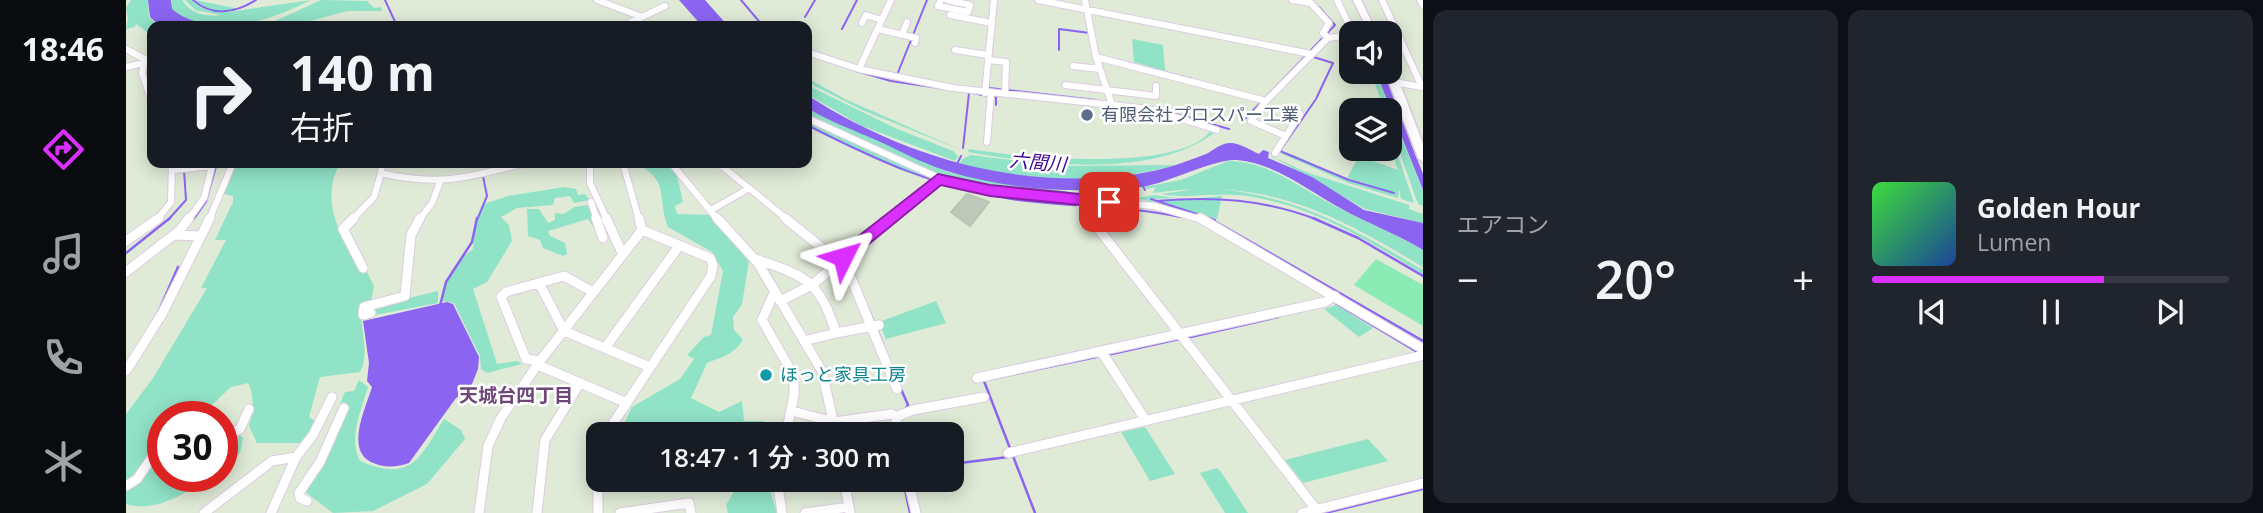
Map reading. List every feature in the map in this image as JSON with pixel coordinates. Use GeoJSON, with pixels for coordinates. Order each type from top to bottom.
{"type":"FeatureCollection","features":[{"type":"Feature","properties":{"kind":"main road"},"geometry":{"type":"LineString","coordinates":[[1357,0],[1367,21]]}},
{"type":"Feature","properties":{"kind":"main road"},"geometry":{"type":"LineString","coordinates":[[1395,84],[1423,158]]}},
{"type":"Feature","properties":{"kind":"street"},"geometry":{"type":"LineString","coordinates":[[597,0],[642,17]]}},
{"type":"Feature","properties":{"kind":"street"},"geometry":{"type":"LineString","coordinates":[[859,69],[891,0]]}},
{"type":"Feature","properties":{"kind":"street"},"geometry":{"type":"LineString","coordinates":[[941,0],[938,6],[968,12],[970,5],[947,0]]}},
{"type":"Feature","properties":{"kind":"street"},"geometry":{"type":"LineString","coordinates":[[987,142],[989,59],[995,0]]}},
{"type":"Feature","properties":{"kind":"street"},"geometry":{"type":"LineString","coordinates":[[1038,0],[1086,7],[1308,53]]}},
{"type":"Feature","properties":{"kind":"street"},"geometry":{"type":"LineString","coordinates":[[1286,136],[1251,121],[1263,100],[1326,36],[1329,23],[1309,1],[1292,0]]}},
{"type":"Feature","properties":{"kind":"street"},"geometry":{"type":"LineString","coordinates":[[1337,0],[1348,21]]}},
{"type":"Feature","properties":{"kind":"street"},"geometry":{"type":"LineString","coordinates":[[1382,0],[1392,21]]}},
{"type":"Feature","properties":{"kind":"street"},"geometry":{"type":"LineString","coordinates":[[1420,0],[1423,5]]}},
{"type":"Feature","properties":{"kind":"street"},"geometry":{"type":"LineString","coordinates":[[634,21],[665,6]]}},
{"type":"Feature","properties":{"kind":"street"},"geometry":{"type":"LineString","coordinates":[[1086,7],[1096,57],[1111,103]]}},
{"type":"Feature","properties":{"kind":"street"},"geometry":{"type":"LineString","coordinates":[[862,23],[866,15],[882,20]]}},
{"type":"Feature","properties":{"kind":"street"},"geometry":{"type":"LineString","coordinates":[[950,15],[992,23]]}},
{"type":"Feature","properties":{"kind":"street"},"geometry":{"type":"LineString","coordinates":[[902,35],[907,22]]}},
{"type":"Feature","properties":{"kind":"street"},"geometry":{"type":"LineString","coordinates":[[878,29],[914,39]]}},
{"type":"Feature","properties":{"kind":"street"},"geometry":{"type":"LineString","coordinates":[[1326,36],[1339,38]]}},
{"type":"Feature","properties":{"kind":"street"},"geometry":{"type":"LineString","coordinates":[[1402,43],[1423,87]]}},
{"type":"Feature","properties":{"kind":"street"},"geometry":{"type":"LineString","coordinates":[[126,49],[145,63]]}},
{"type":"Feature","properties":{"kind":"street"},"geometry":{"type":"LineString","coordinates":[[955,50],[1006,62],[1005,91]]}},
{"type":"Feature","properties":{"kind":"street"},"geometry":{"type":"LineString","coordinates":[[812,54],[897,79],[988,93],[1005,91],[1111,103],[1161,112],[1217,130]]}},
{"type":"Feature","properties":{"kind":"street"},"geometry":{"type":"LineString","coordinates":[[1096,57],[1263,100]]}},
{"type":"Feature","properties":{"kind":"street"},"geometry":{"type":"LineString","coordinates":[[1410,61],[1423,63]]}},
{"type":"Feature","properties":{"kind":"street"},"geometry":{"type":"LineString","coordinates":[[126,67],[145,63]]}},
{"type":"Feature","properties":{"kind":"street"},"geometry":{"type":"LineString","coordinates":[[145,63],[142,73],[147,88]]}},
{"type":"Feature","properties":{"kind":"street"},"geometry":{"type":"LineString","coordinates":[[1073,66],[1100,69]]}},
{"type":"Feature","properties":{"kind":"street"},"geometry":{"type":"LineString","coordinates":[[1402,83],[1423,87]]}},
{"type":"Feature","properties":{"kind":"street"},"geometry":{"type":"LineString","coordinates":[[1065,85],[1156,96],[1156,86]]}},
{"type":"Feature","properties":{"kind":"street"},"geometry":{"type":"LineString","coordinates":[[1275,153],[1300,114]]}},
{"type":"Feature","properties":{"kind":"street"},"geometry":{"type":"LineString","coordinates":[[812,120],[937,181],[1079,206],[1161,207],[1200,218],[1422,352]]}},
{"type":"Feature","properties":{"kind":"street"},"geometry":{"type":"LineString","coordinates":[[1411,129],[1423,134]]}},
{"type":"Feature","properties":{"kind":"street"},"geometry":{"type":"LineString","coordinates":[[126,241],[169,207],[176,188],[173,168]]}},
{"type":"Feature","properties":{"kind":"street"},"geometry":{"type":"LineString","coordinates":[[126,272],[178,235],[204,198],[212,168]]}},
{"type":"Feature","properties":{"kind":"street"},"geometry":{"type":"LineString","coordinates":[[126,371],[147,342],[217,206],[231,168]]}},
{"type":"Feature","properties":{"kind":"street"},"geometry":{"type":"LineString","coordinates":[[363,268],[343,229],[374,197],[382,168]]}},
{"type":"Feature","properties":{"kind":"street"},"geometry":{"type":"LineString","coordinates":[[381,173],[440,182],[503,168]]}},
{"type":"Feature","properties":{"kind":"street"},"geometry":{"type":"LineString","coordinates":[[590,168],[590,183],[623,255]]}},
{"type":"Feature","properties":{"kind":"street"},"geometry":{"type":"LineString","coordinates":[[624,168],[642,230]]}},
{"type":"Feature","properties":{"kind":"street"},"geometry":{"type":"LineString","coordinates":[[675,168],[755,259],[827,383],[834,422]]}},
{"type":"Feature","properties":{"kind":"street"},"geometry":{"type":"LineString","coordinates":[[724,168],[840,260],[850,273],[876,325],[897,389]]}},
{"type":"Feature","properties":{"kind":"street"},"geometry":{"type":"LineString","coordinates":[[780,301],[812,285],[937,181]]}},
{"type":"Feature","properties":{"kind":"street"},"geometry":{"type":"LineString","coordinates":[[371,313],[363,315],[364,307],[377,301],[405,296],[411,235],[423,212],[432,203],[440,182]]}},
{"type":"Feature","properties":{"kind":"street"},"geometry":{"type":"LineString","coordinates":[[710,209],[748,189]]}},
{"type":"Feature","properties":{"kind":"street"},"geometry":{"type":"LineString","coordinates":[[591,202],[603,237]]}},
{"type":"Feature","properties":{"kind":"street"},"geometry":{"type":"LineString","coordinates":[[1079,206],[1319,510]]}},
{"type":"Feature","properties":{"kind":"street"},"geometry":{"type":"LineString","coordinates":[[479,513],[488,446],[501,418],[539,363],[642,230]]}},
{"type":"Feature","properties":{"kind":"street"},"geometry":{"type":"LineString","coordinates":[[614,422],[711,276],[713,265],[709,258],[642,230]]}},
{"type":"Feature","properties":{"kind":"street"},"geometry":{"type":"LineString","coordinates":[[178,235],[201,236]]}},
{"type":"Feature","properties":{"kind":"street"},"geometry":{"type":"LineString","coordinates":[[605,348],[679,246]]}},
{"type":"Feature","properties":{"kind":"street"},"geometry":{"type":"LineString","coordinates":[[755,259],[796,273],[812,285],[825,299],[836,333]]}},
{"type":"Feature","properties":{"kind":"street"},"geometry":{"type":"LineString","coordinates":[[593,292],[564,276],[506,292],[501,297],[526,359],[627,403]]}},
{"type":"Feature","properties":{"kind":"street"},"geometry":{"type":"LineString","coordinates":[[539,283],[564,331],[650,367]]}},
{"type":"Feature","properties":{"kind":"street"},"geometry":{"type":"LineString","coordinates":[[775,291],[762,320],[794,376],[789,422]]}},
{"type":"Feature","properties":{"kind":"street"},"geometry":{"type":"LineString","coordinates":[[977,378],[1103,354],[1332,299]]}},
{"type":"Feature","properties":{"kind":"street"},"geometry":{"type":"LineString","coordinates":[[804,341],[876,325]]}},
{"type":"Feature","properties":{"kind":"street"},"geometry":{"type":"LineString","coordinates":[[1011,452],[1234,402],[1422,352]]}},
{"type":"Feature","properties":{"kind":"street"},"geometry":{"type":"LineString","coordinates":[[1103,354],[1146,421]]}},
{"type":"Feature","properties":{"kind":"street"},"geometry":{"type":"LineString","coordinates":[[537,513],[545,440],[580,383]]}},
{"type":"Feature","properties":{"kind":"street"},"geometry":{"type":"LineString","coordinates":[[271,513],[296,457],[313,435],[332,397]]}},
{"type":"Feature","properties":{"kind":"street"},"geometry":{"type":"LineString","coordinates":[[792,411],[834,422],[895,416],[913,410],[985,397]]}},
{"type":"Feature","properties":{"kind":"street"},"geometry":{"type":"LineString","coordinates":[[307,501],[300,498],[299,493],[320,462],[344,408]]}},
{"type":"Feature","properties":{"kind":"street"},"geometry":{"type":"LineString","coordinates":[[238,430],[249,409]]}},
{"type":"Feature","properties":{"kind":"street"},"geometry":{"type":"LineString","coordinates":[[895,416],[896,422]]}},
{"type":"Feature","properties":{"kind":"street"},"geometry":{"type":"LineString","coordinates":[[313,435],[331,436]]}},
{"type":"Feature","properties":{"kind":"street"},"geometry":{"type":"LineString","coordinates":[[204,513],[272,461],[296,457]]}},
{"type":"Feature","properties":{"kind":"street"},"geometry":{"type":"LineString","coordinates":[[126,486],[137,479],[147,465]]}},
{"type":"Feature","properties":{"kind":"street"},"geometry":{"type":"LineString","coordinates":[[1302,513],[1423,483]]}},
{"type":"Feature","properties":{"kind":"street"},"geometry":{"type":"LineString","coordinates":[[598,492],[598,513]]}},
{"type":"Feature","properties":{"kind":"street"},"geometry":{"type":"LineString","coordinates":[[779,492],[782,513]]}},
{"type":"Feature","properties":{"kind":"street"},"geometry":{"type":"LineString","coordinates":[[805,513],[849,510],[846,492]]}},
{"type":"Feature","properties":{"kind":"street"},"geometry":{"type":"LineString","coordinates":[[911,492],[916,513]]}},
{"type":"Feature","properties":{"kind":"street"},"geometry":{"type":"LineString","coordinates":[[620,513],[689,503],[691,513]]}},
{"type":"Feature","properties":{"kind":"shaded area"},"geometry":{"type":"Polygon","coordinates":[[[131,0],[148,0],[149,17],[153,21],[147,21],[147,32],[136,24],[135,27],[126,29],[126,8],[131,0]]]}},
{"type":"Feature","properties":{"kind":"shaded area"},"geometry":{"type":"Polygon","coordinates":[[[148,0],[171,0],[172,9],[196,21],[154,21],[150,17],[148,0]]]}},
{"type":"Feature","properties":{"kind":"shaded area"},"geometry":{"type":"Polygon","coordinates":[[[172,0],[182,0],[190,9],[215,16],[221,15],[195,10],[185,0],[192,0],[200,7],[210,10],[217,11],[202,7],[195,0],[239,9],[226,11],[229,12],[311,0],[260,21],[194,21],[172,9],[172,0]]]}},
{"type":"Feature","properties":{"kind":"shaded area"},"geometry":{"type":"Polygon","coordinates":[[[321,0],[367,1],[374,8],[381,7],[382,11],[348,11],[310,21],[275,21],[321,0]]]}},
{"type":"Feature","properties":{"kind":"shaded area"},"geometry":{"type":"Polygon","coordinates":[[[679,0],[705,0],[724,21],[698,21],[679,0]]]}},
{"type":"Feature","properties":{"kind":"shaded area"},"geometry":{"type":"Polygon","coordinates":[[[1132,39],[1163,45],[1165,71],[1134,62],[1132,39]]]}},
{"type":"Feature","properties":{"kind":"shaded area"},"geometry":{"type":"Polygon","coordinates":[[[812,81],[845,99],[961,150],[862,110],[812,85],[812,81]]]}},
{"type":"Feature","properties":{"kind":"shaded area"},"geometry":{"type":"Polygon","coordinates":[[[1375,84],[1381,84],[1386,98],[1380,98],[1375,84]]]}},
{"type":"Feature","properties":{"kind":"shaded area"},"geometry":{"type":"Polygon","coordinates":[[[1381,84],[1389,84],[1394,98],[1386,98],[1381,84]]]}},
{"type":"Feature","properties":{"kind":"shaded area"},"geometry":{"type":"Polygon","coordinates":[[[812,87],[895,128],[953,151],[958,156],[955,161],[862,126],[812,97],[812,87]]]}},
{"type":"Feature","properties":{"kind":"shaded area"},"geometry":{"type":"Polygon","coordinates":[[[812,98],[883,136],[924,152],[965,165],[1050,178],[1137,174],[1181,163],[1227,143],[1237,144],[1259,154],[1263,150],[1269,152],[1268,158],[1312,177],[1364,210],[1423,223],[1423,250],[1342,209],[1292,179],[1252,163],[1228,160],[1141,187],[1043,189],[994,182],[947,171],[812,110],[812,98]]]}},
{"type":"Feature","properties":{"kind":"shaded area"},"geometry":{"type":"Polygon","coordinates":[[[812,111],[948,172],[1011,185],[1067,191],[1069,195],[1080,198],[1030,193],[947,177],[812,118],[812,111]]]}},
{"type":"Feature","properties":{"kind":"shaded area"},"geometry":{"type":"Polygon","coordinates":[[[1402,119],[1423,174],[1423,190],[1402,137],[1402,119]]]}},
{"type":"Feature","properties":{"kind":"shaded area"},"geometry":{"type":"Polygon","coordinates":[[[812,121],[920,172],[931,180],[899,169],[812,127],[812,121]]]}},
{"type":"Feature","properties":{"kind":"shaded area"},"geometry":{"type":"Polygon","coordinates":[[[1211,130],[1214,133],[1189,148],[1128,163],[1061,164],[968,152],[969,149],[1059,158],[1134,157],[1168,153],[1194,144],[1211,130]]]}},
{"type":"Feature","properties":{"kind":"shaded area"},"geometry":{"type":"Polygon","coordinates":[[[1402,138],[1423,191],[1423,206],[1418,204],[1402,159],[1402,138]]]}},
{"type":"Feature","properties":{"kind":"shaded area"},"geometry":{"type":"Polygon","coordinates":[[[1278,152],[1294,155],[1350,181],[1395,194],[1347,178],[1356,161],[1373,161],[1398,170],[1395,161],[1400,161],[1414,203],[1401,199],[1399,189],[1398,198],[1348,183],[1278,152]]]}},
{"type":"Feature","properties":{"kind":"shaded area"},"geometry":{"type":"Polygon","coordinates":[[[971,155],[1058,166],[1176,165],[1123,176],[1040,179],[960,164],[962,159],[971,155]]]}},
{"type":"Feature","properties":{"kind":"shaded area"},"geometry":{"type":"Polygon","coordinates":[[[1271,156],[1306,172],[1409,205],[1409,209],[1423,214],[1423,223],[1365,209],[1271,156]]]}},
{"type":"Feature","properties":{"kind":"shaded area"},"geometry":{"type":"Polygon","coordinates":[[[1228,161],[1243,162],[1269,170],[1412,244],[1423,250],[1423,267],[1357,230],[1295,203],[1229,190],[1193,189],[1153,193],[1156,187],[1144,187],[1181,180],[1228,161]]]}},
{"type":"Feature","properties":{"kind":"shaded area"},"geometry":{"type":"Polygon","coordinates":[[[235,168],[338,168],[332,192],[335,219],[361,272],[367,272],[374,286],[371,301],[362,304],[363,365],[360,372],[320,377],[309,417],[316,422],[300,443],[257,443],[249,426],[253,404],[248,383],[231,387],[216,401],[147,401],[147,463],[126,483],[126,414],[153,378],[207,288],[201,288],[226,240],[215,240],[233,202],[233,196],[224,194],[235,168]]]}},
{"type":"Feature","properties":{"kind":"shaded area"},"geometry":{"type":"Polygon","coordinates":[[[645,168],[672,168],[676,172],[683,202],[675,206],[677,214],[709,215],[741,248],[749,261],[742,304],[733,317],[734,330],[743,339],[732,352],[707,363],[691,398],[719,412],[742,401],[744,421],[763,422],[625,422],[632,407],[680,379],[694,359],[687,355],[704,337],[711,335],[723,271],[712,252],[668,227],[661,190],[645,168]]]}},
{"type":"Feature","properties":{"kind":"shaded area"},"geometry":{"type":"Polygon","coordinates":[[[564,187],[576,189],[578,195],[585,194],[590,200],[574,203],[570,196],[555,198],[553,205],[517,208],[501,217],[509,225],[512,241],[487,282],[473,289],[497,364],[517,361],[522,364],[487,373],[481,369],[480,356],[454,303],[442,301],[447,279],[456,265],[473,249],[475,228],[484,204],[508,196],[564,187]]]}},
{"type":"Feature","properties":{"kind":"shaded area"},"geometry":{"type":"Polygon","coordinates":[[[1202,188],[1261,196],[1314,212],[1390,250],[1423,270],[1423,274],[1339,226],[1295,208],[1238,195],[1162,194],[1202,188]]]}},
{"type":"Feature","properties":{"kind":"shaded area"},"geometry":{"type":"Polygon","coordinates":[[[1154,195],[1175,198],[1150,199],[1153,202],[1185,209],[1216,221],[1422,341],[1423,346],[1204,218],[1137,198],[1154,195]]]}},
{"type":"Feature","properties":{"kind":"shaded area"},"geometry":{"type":"Polygon","coordinates":[[[1222,196],[1217,219],[1157,202],[1222,196]]]}},
{"type":"Feature","properties":{"kind":"shaded area"},"geometry":{"type":"Polygon","coordinates":[[[589,205],[598,227],[595,229],[588,219],[548,231],[550,236],[565,243],[567,254],[563,256],[543,248],[540,240],[528,236],[527,209],[539,209],[548,223],[555,220],[555,213],[564,214],[574,207],[589,205]]]}},
{"type":"Feature","properties":{"kind":"shaded area"},"geometry":{"type":"Polygon","coordinates":[[[438,291],[438,303],[364,317],[367,308],[438,291]]]}},
{"type":"Feature","properties":{"kind":"shaded area"},"geometry":{"type":"Polygon","coordinates":[[[936,301],[946,323],[886,339],[879,322],[936,301]]]}},
{"type":"Feature","properties":{"kind":"shaded area"},"geometry":{"type":"Polygon","coordinates":[[[447,302],[453,304],[479,357],[478,369],[470,389],[456,398],[409,463],[393,466],[376,464],[366,459],[360,451],[358,441],[361,419],[372,387],[367,381],[369,363],[363,321],[447,302]]]}},
{"type":"Feature","properties":{"kind":"shaded area"},"geometry":{"type":"Polygon","coordinates":[[[1336,305],[1373,328],[1359,337],[1324,309],[1336,305]]]}},
{"type":"Feature","properties":{"kind":"shaded area"},"geometry":{"type":"Polygon","coordinates":[[[359,380],[368,387],[355,434],[360,461],[377,467],[403,468],[420,455],[444,419],[461,430],[465,439],[427,484],[373,511],[333,513],[304,491],[323,463],[349,405],[340,404],[345,392],[354,391],[359,380]]]}},
{"type":"Feature","properties":{"kind":"shaded area"},"geometry":{"type":"Polygon","coordinates":[[[1145,427],[1175,474],[1150,481],[1121,432],[1145,427]]]}},
{"type":"Feature","properties":{"kind":"shaded area"},"geometry":{"type":"Polygon","coordinates":[[[238,433],[243,438],[238,455],[238,433]]]}},
{"type":"Feature","properties":{"kind":"shaded area"},"geometry":{"type":"Polygon","coordinates":[[[1368,439],[1388,461],[1303,483],[1285,460],[1368,439]]]}},
{"type":"Feature","properties":{"kind":"shaded area"},"geometry":{"type":"Polygon","coordinates":[[[147,465],[147,492],[186,492],[159,504],[137,506],[126,504],[126,488],[147,465]]]}},
{"type":"Feature","properties":{"kind":"shaded area"},"geometry":{"type":"Polygon","coordinates":[[[1217,468],[1248,513],[1225,513],[1200,473],[1217,468]]]}},
{"type":"Feature","properties":{"kind":"shaded area"},"geometry":{"type":"Polygon","coordinates":[[[734,492],[771,492],[777,513],[728,513],[726,505],[734,492]]]}},
{"type":"Feature","properties":{"kind":"green space"},"geometry":{"type":"Polygon","coordinates":[[[1376,259],[1423,285],[1423,326],[1354,285],[1376,259]]]}},
{"type":"Feature","properties":{"kind":"building"},"geometry":{"type":"Polygon","coordinates":[[[967,194],[989,202],[970,226],[951,212],[967,194]]]}},
{"type":"Feature","properties":{"kind":"waterway"},"geometry":{"type":"LineString","coordinates":[[193,0],[216,11],[240,8],[256,0]]}},
{"type":"Feature","properties":{"kind":"waterway"},"geometry":{"type":"LineString","coordinates":[[385,0],[395,21]]}},
{"type":"Feature","properties":{"kind":"waterway"},"geometry":{"type":"LineString","coordinates":[[741,0],[759,21]]}},
{"type":"Feature","properties":{"kind":"waterway"},"geometry":{"type":"LineString","coordinates":[[805,17],[815,0]]}},
{"type":"Feature","properties":{"kind":"waterway"},"geometry":{"type":"LineString","coordinates":[[842,29],[857,0]]}},
{"type":"Feature","properties":{"kind":"waterway"},"geometry":{"type":"LineString","coordinates":[[897,75],[927,0]]}},
{"type":"Feature","properties":{"kind":"waterway"},"geometry":{"type":"LineString","coordinates":[[1243,121],[1335,25],[1319,7]]}},
{"type":"Feature","properties":{"kind":"waterway"},"geometry":{"type":"LineString","coordinates":[[1059,50],[1059,29],[1090,33]]}},
{"type":"Feature","properties":{"kind":"waterway"},"geometry":{"type":"LineString","coordinates":[[1310,56],[1333,63],[1316,99],[1280,151],[1349,180],[1394,193]]}},
{"type":"Feature","properties":{"kind":"waterway"},"geometry":{"type":"LineString","coordinates":[[1114,59],[1192,79]]}},
{"type":"Feature","properties":{"kind":"waterway"},"geometry":{"type":"LineString","coordinates":[[856,71],[891,81],[939,88]]}},
{"type":"Feature","properties":{"kind":"waterway"},"geometry":{"type":"LineString","coordinates":[[989,83],[989,88],[1096,100]]}},
{"type":"Feature","properties":{"kind":"waterway"},"geometry":{"type":"LineString","coordinates":[[963,148],[969,93]]}},
{"type":"Feature","properties":{"kind":"waterway"},"geometry":{"type":"LineString","coordinates":[[973,93],[987,96]]}},
{"type":"Feature","properties":{"kind":"waterway"},"geometry":{"type":"LineString","coordinates":[[993,97],[996,97],[996,105]]}},
{"type":"Feature","properties":{"kind":"waterway"},"geometry":{"type":"LineString","coordinates":[[1155,108],[1229,129]]}},
{"type":"Feature","properties":{"kind":"waterway"},"geometry":{"type":"LineString","coordinates":[[812,128],[906,171],[983,194],[1180,217]]}},
{"type":"Feature","properties":{"kind":"waterway"},"geometry":{"type":"LineString","coordinates":[[956,166],[961,156]]}},
{"type":"Feature","properties":{"kind":"waterway"},"geometry":{"type":"LineString","coordinates":[[193,220],[206,202],[216,168]]}},
{"type":"Feature","properties":{"kind":"waterway"},"geometry":{"type":"LineString","coordinates":[[169,219],[186,200],[184,170]]}},
{"type":"Feature","properties":{"kind":"waterway"},"geometry":{"type":"LineString","coordinates":[[477,220],[487,196],[483,176]]}},
{"type":"Feature","properties":{"kind":"waterway"},"geometry":{"type":"LineString","coordinates":[[1141,183],[1145,190]]}},
{"type":"Feature","properties":{"kind":"waterway"},"geometry":{"type":"LineString","coordinates":[[1151,199],[1157,201]]}},
{"type":"Feature","properties":{"kind":"waterway"},"geometry":{"type":"LineString","coordinates":[[1157,201],[1218,199],[1258,203],[1316,219]]}},
{"type":"Feature","properties":{"kind":"waterway"},"geometry":{"type":"LineString","coordinates":[[1157,201],[1209,218]]}},
{"type":"Feature","properties":{"kind":"waterway"},"geometry":{"type":"LineString","coordinates":[[440,306],[446,282],[472,242],[477,218]]}},
{"type":"Feature","properties":{"kind":"waterway"},"geometry":{"type":"LineString","coordinates":[[1209,218],[1215,220]]}},
{"type":"Feature","properties":{"kind":"waterway"},"geometry":{"type":"LineString","coordinates":[[1209,218],[1423,341]]}},
{"type":"Feature","properties":{"kind":"waterway"},"geometry":{"type":"LineString","coordinates":[[126,253],[169,219]]}},
{"type":"Feature","properties":{"kind":"waterway"},"geometry":{"type":"LineString","coordinates":[[1316,219],[1358,238],[1423,276]]}},
{"type":"Feature","properties":{"kind":"waterway"},"geometry":{"type":"LineString","coordinates":[[157,315],[178,267]]}},
{"type":"Feature","properties":{"kind":"waterway"},"geometry":{"type":"LineString","coordinates":[[1332,301],[1419,353]]}},
{"type":"Feature","properties":{"kind":"waterway"},"geometry":{"type":"LineString","coordinates":[[868,308],[883,344]]}},
{"type":"Feature","properties":{"kind":"waterway"},"geometry":{"type":"LineString","coordinates":[[1186,338],[1278,317]]}},
{"type":"Feature","properties":{"kind":"waterway"},"geometry":{"type":"LineString","coordinates":[[1107,355],[1179,339]]}},
{"type":"Feature","properties":{"kind":"waterway"},"geometry":{"type":"LineString","coordinates":[[991,379],[1101,356]]}},
{"type":"Feature","properties":{"kind":"waterway"},"geometry":{"type":"LineString","coordinates":[[984,381],[1035,513]]}},
{"type":"Feature","properties":{"kind":"waterway"},"geometry":{"type":"LineString","coordinates":[[901,389],[908,405],[906,408]]}},
{"type":"Feature","properties":{"kind":"waterway"},"geometry":{"type":"LineString","coordinates":[[892,417],[892,422]]}},
{"type":"Feature","properties":{"kind":"waterway"},"geometry":{"type":"LineString","coordinates":[[964,462],[1008,457]]}},
{"type":"Feature","properties":{"kind":"waterway"},"geometry":{"type":"LineString","coordinates":[[1325,513],[1423,489]]}},
{"type":"Feature","properties":{"kind":"waterway"},"geometry":{"type":"LineString","coordinates":[[906,492],[910,513]]}},
{"type":"Feature","properties":{"kind":"place","name":"有限会社プロスパー工業"},"geometry":{"type":"Point","coordinates":[1087,115]}},
{"type":"Feature","properties":{"kind":"place","name":"ほっと家具工房"},"geometry":{"type":"Point","coordinates":[766,375]}},
{"type":"Feature","properties":{"kind":"district","name":"天城台四丁目"},"geometry":{"type":"Point","coordinates":[516,395]}},
{"type":"Feature","properties":{"kind":"route"},"geometry":{"type":"LineString","coordinates":[[843,257],[938,179],[990,191],[1109,202]]}},
{"type":"Feature","properties":{"kind":"water label","name":"六間川"},"geometry":{"type":"Point","coordinates":[1038,162]}}]}
